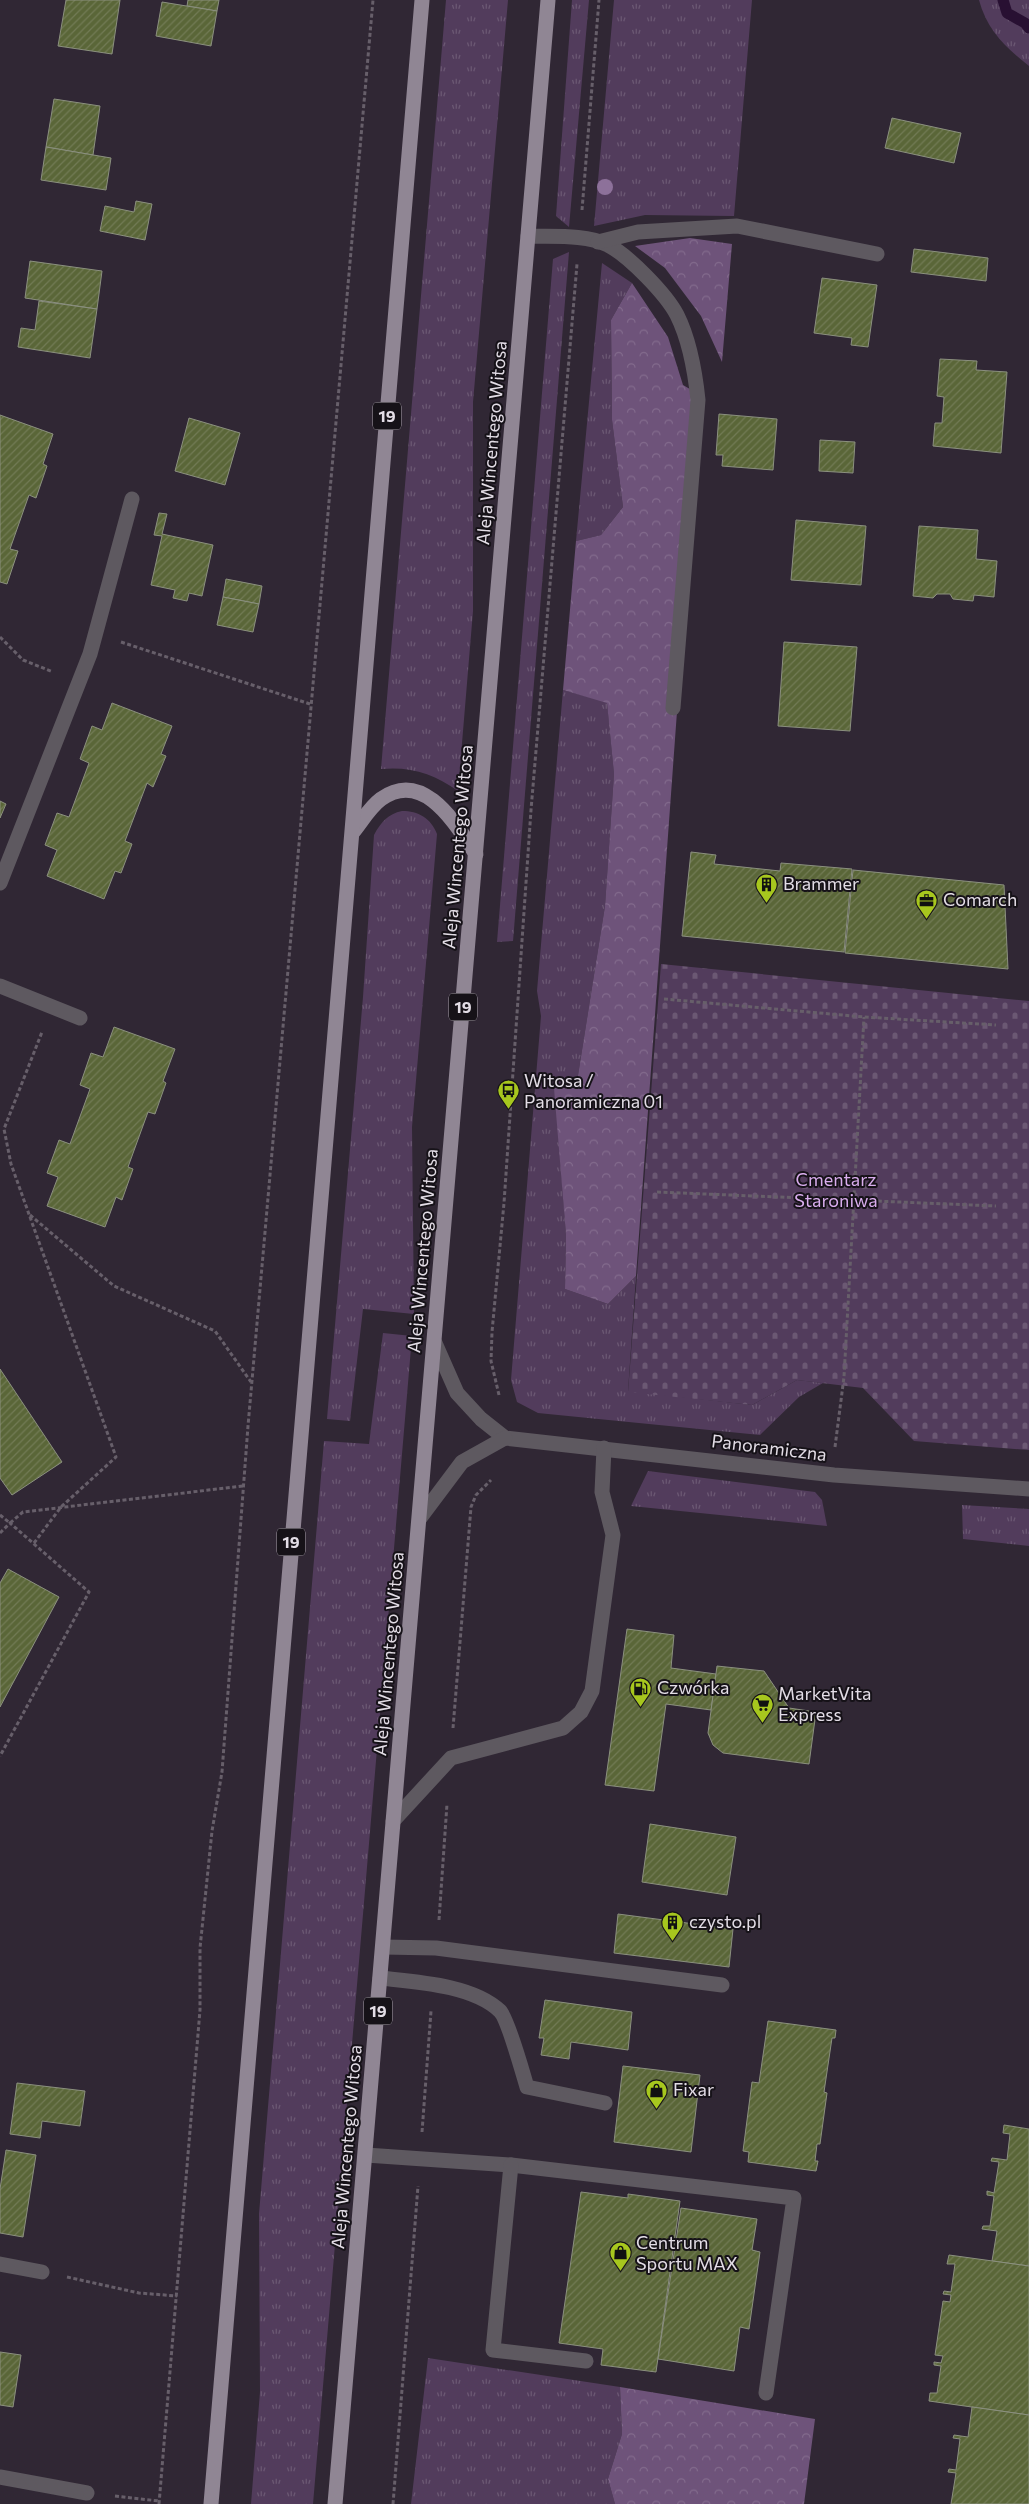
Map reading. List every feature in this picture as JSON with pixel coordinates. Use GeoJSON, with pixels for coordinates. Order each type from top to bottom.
{"type":"FeatureCollection","features":[{"type":"Feature","properties":{"kind":"main road","name":"19"},"geometry":{"type":"LineString","coordinates":[[211,2504],[422,0]]}},
{"type":"Feature","properties":{"kind":"main road","name":"Aleja Wincentego Witosa"},"geometry":{"type":"LineString","coordinates":[[335,2504],[548,0]]}},
{"type":"Feature","properties":{"kind":"main road"},"geometry":{"type":"LineString","coordinates":[[353,833],[380,799],[394,792],[414,792],[432,799],[448,812],[476,854]]}},
{"type":"Feature","properties":{"kind":"street"},"geometry":{"type":"LineString","coordinates":[[598,242],[638,232],[737,226],[876,254]]}},
{"type":"Feature","properties":{"kind":"street"},"geometry":{"type":"LineString","coordinates":[[528,236],[579,238],[598,242],[608,246],[641,270],[677,314],[694,363],[698,400],[673,708]]}},
{"type":"Feature","properties":{"kind":"street"},"geometry":{"type":"LineString","coordinates":[[0,883],[96,633],[132,499]]}},
{"type":"Feature","properties":{"kind":"street"},"geometry":{"type":"LineString","coordinates":[[0,986],[80,1018]]}},
{"type":"Feature","properties":{"kind":"street"},"geometry":{"type":"LineString","coordinates":[[420,1518],[462,1462],[505,1438],[481,1419],[457,1394],[435,1344]]}},
{"type":"Feature","properties":{"kind":"street","name":"Panoramiczna"},"geometry":{"type":"LineString","coordinates":[[505,1438],[834,1475],[1029,1489]]}},
{"type":"Feature","properties":{"kind":"street"},"geometry":{"type":"LineString","coordinates":[[393,1821],[451,1758],[563,1728],[581,1712],[592,1692],[613,1535],[602,1492],[604,1448]]}},
{"type":"Feature","properties":{"kind":"street"},"geometry":{"type":"LineString","coordinates":[[383,1947],[436,1948],[722,1985]]}},
{"type":"Feature","properties":{"kind":"street"},"geometry":{"type":"LineString","coordinates":[[380,1978],[434,1984],[476,1995],[502,2012],[527,2087],[605,2103]]}},
{"type":"Feature","properties":{"kind":"street"},"geometry":{"type":"LineString","coordinates":[[366,2155],[511,2165],[794,2198],[766,2393]]}},
{"type":"Feature","properties":{"kind":"street"},"geometry":{"type":"LineString","coordinates":[[511,2165],[493,2350],[586,2361]]}},
{"type":"Feature","properties":{"kind":"street"},"geometry":{"type":"LineString","coordinates":[[0,2264],[42,2272]]}},
{"type":"Feature","properties":{"kind":"street"},"geometry":{"type":"LineString","coordinates":[[0,2477],[87,2493]]}},
{"type":"Feature","properties":{"kind":"path"},"geometry":{"type":"LineString","coordinates":[[87,2493],[159,2502],[200,2010],[200,1948],[212,1831],[222,1772],[251,1383],[372,0]]}},
{"type":"Feature","properties":{"kind":"path"},"geometry":{"type":"LineString","coordinates":[[436,1948],[471,1507],[476,1495],[500,1472],[505,1438],[506,1409],[497,1390],[491,1361],[492,1332],[504,1203],[531,810],[599,0]]}},
{"type":"Feature","properties":{"kind":"path"},"geometry":{"type":"LineString","coordinates":[[96,633],[310,704]]}},
{"type":"Feature","properties":{"kind":"path"},"geometry":{"type":"LineString","coordinates":[[0,637],[23,660],[78,683]]}},
{"type":"Feature","properties":{"kind":"path"},"geometry":{"type":"LineString","coordinates":[[664,998],[864,1017],[996,1025]]}},
{"type":"Feature","properties":{"kind":"path"},"geometry":{"type":"LineString","coordinates":[[34,1543],[61,1507],[116,1457],[11,1164],[2,1128],[52,1007]]}},
{"type":"Feature","properties":{"kind":"path"},"geometry":{"type":"LineString","coordinates":[[834,1475],[844,1377],[864,1017]]}},
{"type":"Feature","properties":{"kind":"path"},"geometry":{"type":"LineString","coordinates":[[657,1192],[996,1206]]}},
{"type":"Feature","properties":{"kind":"path"},"geometry":{"type":"LineString","coordinates":[[29,1214],[114,1286],[215,1331],[251,1383]]}},
{"type":"Feature","properties":{"kind":"path"},"geometry":{"type":"LineString","coordinates":[[0,1533],[23,1512],[243,1486]]}},
{"type":"Feature","properties":{"kind":"path"},"geometry":{"type":"LineString","coordinates":[[0,1515],[90,1592],[0,1756]]}},
{"type":"Feature","properties":{"kind":"path"},"geometry":{"type":"LineString","coordinates":[[393,2504],[434,1984]]}},
{"type":"Feature","properties":{"kind":"path"},"geometry":{"type":"LineString","coordinates":[[42,2272],[139,2293],[177,2296]]}},
{"type":"Feature","properties":{"kind":"green space"},"geometry":{"type":"Polygon","coordinates":[[[446,0],[508,0],[473,402],[473,611],[458,791],[422,772],[392,768],[381,769],[446,0]]]}},
{"type":"Feature","properties":{"kind":"green space"},"geometry":{"type":"Polygon","coordinates":[[[572,0],[589,0],[569,227],[556,216],[572,0]]]}},
{"type":"Feature","properties":{"kind":"green space"},"geometry":{"type":"Polygon","coordinates":[[[614,0],[752,0],[734,216],[645,215],[594,226],[614,0]]]}},
{"type":"Feature","properties":{"kind":"green space"},"geometry":{"type":"Polygon","coordinates":[[[979,0],[1029,0],[1029,66],[998,37],[982,11],[979,0]]]}},
{"type":"Feature","properties":{"kind":"green space"},"geometry":{"type":"Polygon","coordinates":[[[690,238],[732,244],[722,362],[701,316],[665,268],[635,246],[690,238]]]}},
{"type":"Feature","properties":{"kind":"green space"},"geometry":{"type":"Polygon","coordinates":[[[569,252],[513,941],[497,942],[553,259],[569,252]]]}},
{"type":"Feature","properties":{"kind":"green space"},"geometry":{"type":"Polygon","coordinates":[[[602,263],[632,283],[611,320],[612,420],[623,507],[601,535],[576,541],[602,263]]]}},
{"type":"Feature","properties":{"kind":"green space"},"geometry":{"type":"Polygon","coordinates":[[[632,283],[668,337],[683,385],[700,395],[636,1276],[608,1304],[565,1289],[566,1235],[554,1088],[576,1088],[605,906],[614,774],[607,703],[563,690],[576,541],[601,535],[623,507],[612,420],[611,320],[632,283]]]}},
{"type":"Feature","properties":{"kind":"green space"},"geometry":{"type":"Polygon","coordinates":[[[563,690],[607,702],[614,774],[605,906],[576,1088],[555,1088],[566,1235],[565,1289],[608,1304],[636,1276],[628,1391],[752,1405],[797,1380],[823,1383],[799,1397],[760,1435],[538,1413],[517,1402],[511,1380],[541,1016],[537,991],[563,690]]]}},
{"type":"Feature","properties":{"kind":"green space"},"geometry":{"type":"Polygon","coordinates":[[[402,811],[413,812],[423,816],[437,834],[412,1127],[414,1314],[363,1309],[350,1421],[327,1419],[363,997],[374,835],[385,819],[402,811]]]}},
{"type":"Feature","properties":{"kind":"green space","name":"Cmentarz Staroniwa"},"geometry":{"type":"Polygon","coordinates":[[[661,964],[1029,1001],[1029,1450],[914,1441],[863,1388],[797,1380],[752,1405],[628,1392],[661,964]]]}},
{"type":"Feature","properties":{"kind":"green space"},"geometry":{"type":"Polygon","coordinates":[[[383,1333],[412,1336],[313,2504],[251,2504],[260,2392],[259,2214],[324,1441],[369,1444],[383,1333]]]}},
{"type":"Feature","properties":{"kind":"green space"},"geometry":{"type":"Polygon","coordinates":[[[648,1471],[815,1492],[822,1500],[827,1526],[631,1506],[648,1471]]]}},
{"type":"Feature","properties":{"kind":"green space"},"geometry":{"type":"Polygon","coordinates":[[[962,1505],[1029,1509],[1029,1546],[963,1539],[962,1505]]]}},
{"type":"Feature","properties":{"kind":"green space"},"geometry":{"type":"Polygon","coordinates":[[[428,2358],[620,2387],[622,2434],[608,2479],[615,2504],[411,2504],[428,2358]]]}},
{"type":"Feature","properties":{"kind":"green space"},"geometry":{"type":"Polygon","coordinates":[[[620,2387],[815,2419],[804,2504],[615,2504],[608,2479],[622,2434],[620,2387]]]}},
{"type":"Feature","properties":{"kind":"building"},"geometry":{"type":"Polygon","coordinates":[[[66,0],[120,0],[112,54],[58,46],[66,0]]]}},
{"type":"Feature","properties":{"kind":"building"},"geometry":{"type":"Polygon","coordinates":[[[188,0],[219,0],[217,11],[187,6],[188,0]]]}},
{"type":"Feature","properties":{"kind":"building"},"geometry":{"type":"Polygon","coordinates":[[[162,2],[217,11],[211,46],[156,36],[162,2]]]}},
{"type":"Feature","properties":{"kind":"building"},"geometry":{"type":"Polygon","coordinates":[[[54,99],[100,106],[93,155],[46,147],[54,99]]]}},
{"type":"Feature","properties":{"kind":"building"},"geometry":{"type":"Polygon","coordinates":[[[892,118],[961,133],[954,163],[885,148],[892,118]]]}},
{"type":"Feature","properties":{"kind":"building"},"geometry":{"type":"Polygon","coordinates":[[[46,147],[111,158],[106,190],[41,180],[46,147]]]}},
{"type":"Feature","properties":{"kind":"building"},"geometry":{"type":"Polygon","coordinates":[[[136,201],[152,204],[145,240],[100,231],[105,206],[134,212],[136,201]]]}},
{"type":"Feature","properties":{"kind":"building"},"geometry":{"type":"Polygon","coordinates":[[[914,249],[988,258],[986,281],[911,272],[914,249]]]}},
{"type":"Feature","properties":{"kind":"building"},"geometry":{"type":"Polygon","coordinates":[[[30,261],[102,271],[97,309],[25,298],[30,261]]]}},
{"type":"Feature","properties":{"kind":"building"},"geometry":{"type":"Polygon","coordinates":[[[822,278],[877,285],[868,347],[851,345],[852,338],[814,333],[822,278]]]}},
{"type":"Feature","properties":{"kind":"building"},"geometry":{"type":"Polygon","coordinates":[[[39,301],[97,309],[90,358],[18,347],[21,328],[35,330],[39,301]]]}},
{"type":"Feature","properties":{"kind":"building"},"geometry":{"type":"Polygon","coordinates":[[[940,359],[977,361],[976,370],[1007,372],[1001,453],[933,446],[935,423],[942,423],[944,397],[937,396],[940,359]]]}},
{"type":"Feature","properties":{"kind":"building"},"geometry":{"type":"Polygon","coordinates":[[[719,414],[777,419],[773,470],[722,466],[723,455],[716,455],[719,414]]]}},
{"type":"Feature","properties":{"kind":"building"},"geometry":{"type":"Polygon","coordinates":[[[0,415],[53,434],[43,464],[47,466],[36,498],[29,495],[10,549],[18,551],[7,584],[0,582],[0,415]]]}},
{"type":"Feature","properties":{"kind":"building"},"geometry":{"type":"Polygon","coordinates":[[[189,418],[240,433],[225,485],[175,471],[189,418]]]}},
{"type":"Feature","properties":{"kind":"building"},"geometry":{"type":"Polygon","coordinates":[[[820,440],[855,442],[853,473],[819,471],[820,440]]]}},
{"type":"Feature","properties":{"kind":"building"},"geometry":{"type":"Polygon","coordinates":[[[159,513],[167,514],[162,534],[213,545],[202,596],[189,593],[187,601],[173,598],[175,590],[151,585],[162,536],[154,535],[159,513]]]}},
{"type":"Feature","properties":{"kind":"building"},"geometry":{"type":"Polygon","coordinates":[[[796,520],[866,526],[861,585],[791,580],[796,520]]]}},
{"type":"Feature","properties":{"kind":"building"},"geometry":{"type":"Polygon","coordinates":[[[919,526],[978,530],[976,559],[997,561],[994,597],[974,595],[973,601],[953,599],[950,594],[937,594],[933,598],[913,596],[919,526]]]}},
{"type":"Feature","properties":{"kind":"building"},"geometry":{"type":"Polygon","coordinates":[[[226,579],[262,586],[259,604],[223,597],[226,579]]]}},
{"type":"Feature","properties":{"kind":"building"},"geometry":{"type":"Polygon","coordinates":[[[223,597],[259,604],[253,632],[217,625],[223,597]]]}},
{"type":"Feature","properties":{"kind":"building"},"geometry":{"type":"Polygon","coordinates":[[[784,642],[857,647],[850,731],[778,726],[784,642]]]}},
{"type":"Feature","properties":{"kind":"building"},"geometry":{"type":"Polygon","coordinates":[[[112,703],[172,726],[161,754],[166,756],[153,787],[147,783],[125,841],[132,844],[121,873],[115,871],[104,899],[47,876],[57,850],[45,845],[57,813],[69,817],[89,763],[80,759],[92,726],[102,730],[112,703]]]}},
{"type":"Feature","properties":{"kind":"building"},"geometry":{"type":"Polygon","coordinates":[[[0,801],[6,804],[0,818],[0,801]]]}},
{"type":"Feature","properties":{"kind":"building","name":"Brammer"},"geometry":{"type":"Polygon","coordinates":[[[691,852],[716,855],[714,864],[780,871],[781,863],[852,869],[844,952],[682,936],[691,852]]]}},
{"type":"Feature","properties":{"kind":"building","name":"Comarch"},"geometry":{"type":"Polygon","coordinates":[[[853,870],[1004,885],[1008,969],[845,953],[853,870]]]}},
{"type":"Feature","properties":{"kind":"building"},"geometry":{"type":"Polygon","coordinates":[[[114,1027],[175,1049],[163,1081],[166,1083],[155,1114],[148,1112],[128,1167],[133,1169],[122,1200],[116,1197],[105,1227],[47,1206],[58,1177],[47,1173],[59,1140],[70,1144],[90,1089],[80,1085],[91,1053],[103,1057],[114,1027]]]}},
{"type":"Feature","properties":{"kind":"building"},"geometry":{"type":"Polygon","coordinates":[[[0,1369],[62,1462],[12,1495],[0,1478],[0,1369]]]}},
{"type":"Feature","properties":{"kind":"building"},"geometry":{"type":"Polygon","coordinates":[[[8,1569],[59,1597],[0,1707],[0,1583],[8,1569]]]}},
{"type":"Feature","properties":{"kind":"building","name":"Czwórka"},"geometry":{"type":"Polygon","coordinates":[[[627,1629],[674,1635],[671,1668],[716,1674],[711,1710],[666,1704],[654,1791],[605,1785],[627,1629]]]}},
{"type":"Feature","properties":{"kind":"building","name":"MarketVita Express"},"geometry":{"type":"Polygon","coordinates":[[[717,1666],[764,1671],[789,1708],[816,1712],[809,1764],[723,1753],[713,1745],[708,1733],[717,1666]]]}},
{"type":"Feature","properties":{"kind":"building"},"geometry":{"type":"Polygon","coordinates":[[[650,1824],[736,1837],[727,1895],[642,1882],[650,1824]]]}},
{"type":"Feature","properties":{"kind":"building","name":"czysto.pl"},"geometry":{"type":"Polygon","coordinates":[[[618,1914],[733,1929],[729,1967],[614,1953],[618,1914]]]}},
{"type":"Feature","properties":{"kind":"building"},"geometry":{"type":"Polygon","coordinates":[[[545,2000],[632,2012],[628,2050],[571,2042],[569,2059],[541,2055],[544,2038],[539,2038],[545,2000]]]}},
{"type":"Feature","properties":{"kind":"building"},"geometry":{"type":"Polygon","coordinates":[[[768,2021],[836,2030],[835,2038],[832,2038],[824,2092],[827,2093],[820,2144],[817,2144],[815,2161],[818,2161],[816,2171],[748,2162],[749,2152],[743,2151],[752,2082],[759,2083],[768,2021]]]}},
{"type":"Feature","properties":{"kind":"building","name":"Fixar"},"geometry":{"type":"Polygon","coordinates":[[[623,2066],[700,2075],[691,2152],[614,2142],[623,2066]]]}},
{"type":"Feature","properties":{"kind":"building"},"geometry":{"type":"Polygon","coordinates":[[[17,2083],[85,2091],[80,2126],[42,2121],[40,2138],[10,2134],[17,2083]]]}},
{"type":"Feature","properties":{"kind":"building"},"geometry":{"type":"Polygon","coordinates":[[[1004,2125],[1029,2129],[1029,2266],[992,2261],[997,2231],[982,2229],[983,2226],[990,2226],[994,2196],[987,2195],[987,2191],[994,2193],[999,2162],[991,2161],[992,2158],[1007,2160],[1010,2134],[1003,2133],[1004,2125]]]}},
{"type":"Feature","properties":{"kind":"building"},"geometry":{"type":"Polygon","coordinates":[[[6,2150],[36,2155],[23,2237],[0,2233],[0,2189],[6,2150]]]}},
{"type":"Feature","properties":{"kind":"building","name":"Centrum Sportu MAX"},"geometry":{"type":"Polygon","coordinates":[[[581,2192],[628,2198],[628,2194],[680,2201],[656,2372],[601,2365],[603,2349],[559,2343],[581,2192]]]}},
{"type":"Feature","properties":{"kind":"building"},"geometry":{"type":"Polygon","coordinates":[[[681,2208],[757,2219],[752,2250],[760,2252],[749,2329],[740,2327],[734,2371],[658,2359],[681,2208]]]}},
{"type":"Feature","properties":{"kind":"building"},"geometry":{"type":"Polygon","coordinates":[[[949,2255],[1029,2266],[1029,2415],[929,2401],[930,2393],[937,2393],[941,2366],[934,2365],[934,2362],[941,2363],[943,2356],[935,2355],[943,2301],[950,2302],[951,2295],[943,2294],[944,2291],[951,2292],[955,2264],[947,2264],[949,2255]]]}},
{"type":"Feature","properties":{"kind":"building"},"geometry":{"type":"Polygon","coordinates":[[[0,2352],[21,2355],[13,2407],[0,2405],[0,2352]]]}},
{"type":"Feature","properties":{"kind":"building"},"geometry":{"type":"Polygon","coordinates":[[[972,2407],[1029,2415],[1029,2504],[951,2504],[956,2473],[948,2472],[949,2469],[956,2470],[960,2439],[953,2438],[954,2435],[968,2437],[972,2407]]]}},
{"type":"Feature","properties":{"kind":"waterway"},"geometry":{"type":"LineString","coordinates":[[1003,0],[1007,13],[1025,23],[1029,28]]}},
{"type":"Feature","properties":{"kind":"place","name":"Brammer"},"geometry":{"type":"Point","coordinates":[767,903]}},
{"type":"Feature","properties":{"kind":"place","name":"Comarch"},"geometry":{"type":"Point","coordinates":[927,919]}},
{"type":"Feature","properties":{"kind":"place","name":"Witosa / Panoramiczna 01"},"geometry":{"type":"Point","coordinates":[508,1110]}},
{"type":"Feature","properties":{"kind":"place","name":"Czwórka"},"geometry":{"type":"Point","coordinates":[641,1707]}},
{"type":"Feature","properties":{"kind":"place","name":"MarketVita Express"},"geometry":{"type":"Point","coordinates":[762,1723]}},
{"type":"Feature","properties":{"kind":"place","name":"czysto.pl"},"geometry":{"type":"Point","coordinates":[673,1941]}},
{"type":"Feature","properties":{"kind":"place","name":"Fixar"},"geometry":{"type":"Point","coordinates":[657,2109]}},
{"type":"Feature","properties":{"kind":"place","name":"Centrum Sportu MAX"},"geometry":{"type":"Point","coordinates":[620,2272]}}]}
